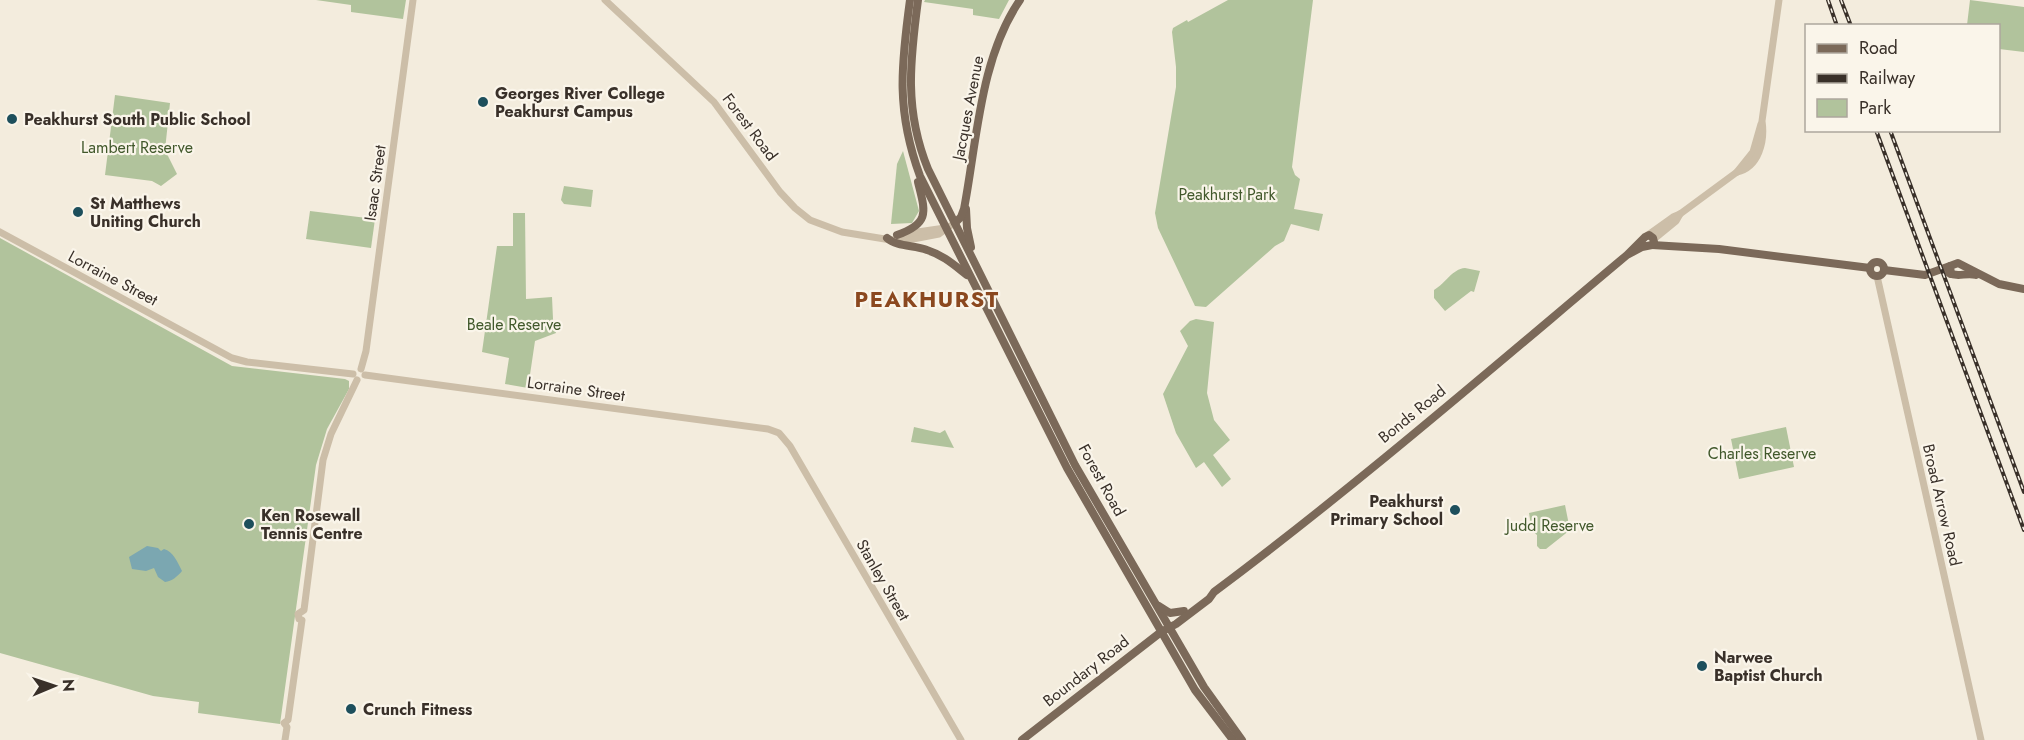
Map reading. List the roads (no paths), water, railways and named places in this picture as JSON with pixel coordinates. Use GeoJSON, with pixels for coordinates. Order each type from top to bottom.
{"type":"FeatureCollection","features":[{"type":"Feature","properties":{"kind":"main road"},"geometry":{"type":"LineString","coordinates":[[897,235],[920,223],[924,205],[906,127],[901,90],[902,56],[910,0]]}},
{"type":"Feature","properties":{"kind":"main road","name":"Forest Road"},"geometry":{"type":"LineString","coordinates":[[918,0],[910,63],[910,99],[922,152],[947,208],[1069,454],[1154,601],[1165,629],[1182,649],[1213,702],[1242,740]]}},
{"type":"Feature","properties":{"kind":"main road","name":"Jacques Avenue"},"geometry":{"type":"LineString","coordinates":[[955,223],[962,216],[966,200],[991,62],[1003,29],[1020,0]]}},
{"type":"Feature","properties":{"kind":"main road"},"geometry":{"type":"LineString","coordinates":[[914,159],[945,228]]}},
{"type":"Feature","properties":{"kind":"main road"},"geometry":{"type":"LineString","coordinates":[[947,208],[958,209],[966,200]]}},
{"type":"Feature","properties":{"kind":"main road"},"geometry":{"type":"LineString","coordinates":[[966,200],[968,233],[975,264]]}},
{"type":"Feature","properties":{"kind":"main road","name":"Forest Road"},"geometry":{"type":"LineString","coordinates":[[945,228],[1067,468],[1165,629],[1200,697],[1233,740]]}},
{"type":"Feature","properties":{"kind":"main road"},"geometry":{"type":"LineString","coordinates":[[887,238],[893,243],[938,254],[970,277]]}},
{"type":"Feature","properties":{"kind":"main road","name":"Bonds Road"},"geometry":{"type":"LineString","coordinates":[[1165,629],[1172,621],[1185,614],[1206,595],[1214,592],[1362,475],[1627,255],[1651,241],[1870,268],[1872,274],[1881,273]]}},
{"type":"Feature","properties":{"kind":"main road"},"geometry":{"type":"LineString","coordinates":[[1954,272],[1963,269],[1960,264],[1982,277]]}},
{"type":"Feature","properties":{"kind":"main road"},"geometry":{"type":"LineString","coordinates":[[1881,273],[1921,275],[1939,271],[1954,272],[1970,274],[2002,285],[2024,289]]}},
{"type":"Feature","properties":{"kind":"main road"},"geometry":{"type":"LineString","coordinates":[[1154,601],[1170,614],[1185,614],[1179,632],[1182,649]]}},
{"type":"Feature","properties":{"kind":"main road","name":"Boundary Road"},"geometry":{"type":"LineString","coordinates":[[1022,740],[1165,629]]}},
{"type":"Feature","properties":{"kind":"street","name":"Isaac Street"},"geometry":{"type":"LineString","coordinates":[[363,372],[413,0]]}},
{"type":"Feature","properties":{"kind":"street","name":"Forest Road"},"geometry":{"type":"LineString","coordinates":[[605,0],[714,102],[780,192],[798,211],[813,222],[830,229],[860,236],[891,240],[939,234],[945,228]]}},
{"type":"Feature","properties":{"kind":"street"},"geometry":{"type":"LineString","coordinates":[[1651,241],[1673,217],[1737,172],[1759,144],[1779,0]]}},
{"type":"Feature","properties":{"kind":"street"},"geometry":{"type":"LineString","coordinates":[[1651,241],[1676,221],[1680,214]]}},
{"type":"Feature","properties":{"kind":"street"},"geometry":{"type":"LineString","coordinates":[[945,228],[955,223]]}},
{"type":"Feature","properties":{"kind":"street","name":"Forest Road"},"geometry":{"type":"LineString","coordinates":[[887,238],[945,228]]}},
{"type":"Feature","properties":{"kind":"street","name":"Lorraine Street"},"geometry":{"type":"LineString","coordinates":[[0,232],[232,358],[355,377]]}},
{"type":"Feature","properties":{"kind":"street","name":"Broad Arrow Road"},"geometry":{"type":"LineString","coordinates":[[1881,273],[1982,740]]}},
{"type":"Feature","properties":{"kind":"street"},"geometry":{"type":"LineString","coordinates":[[285,740],[302,620],[308,616],[304,610],[323,460],[356,370],[363,372]]}},
{"type":"Feature","properties":{"kind":"street","name":"Lorraine Street"},"geometry":{"type":"LineString","coordinates":[[363,372],[768,429],[781,435]]}},
{"type":"Feature","properties":{"kind":"street","name":"Stanley Street"},"geometry":{"type":"LineString","coordinates":[[781,435],[790,446],[961,740]]}},
{"type":"Feature","properties":{"kind":"water"},"geometry":{"type":"Polygon","coordinates":[[[147,546],[170,552],[182,571],[170,581],[165,582],[158,577],[154,568],[146,571],[132,569],[129,557],[147,546]]]}},
{"type":"Feature","properties":{"kind":"railway"},"geometry":{"type":"LineString","coordinates":[[1828,0],[1836,24]]}},
{"type":"Feature","properties":{"kind":"railway"},"geometry":{"type":"LineString","coordinates":[[1841,0],[1850,24]]}},
{"type":"Feature","properties":{"kind":"railway"},"geometry":{"type":"LineString","coordinates":[[1877,132],[2024,530]]}},
{"type":"Feature","properties":{"kind":"railway"},"geometry":{"type":"LineString","coordinates":[[1891,132],[2024,492]]}},
{"type":"Feature","properties":{"kind":"place","name":"Georges River College Peakhurst Campus"},"geometry":{"type":"Point","coordinates":[483,102]}},
{"type":"Feature","properties":{"kind":"place","name":"Peakhurst South Public School"},"geometry":{"type":"Point","coordinates":[12,119]}},
{"type":"Feature","properties":{"kind":"place","name":"St Matthews Uniting Church"},"geometry":{"type":"Point","coordinates":[78,212]}},
{"type":"Feature","properties":{"kind":"place","name":"Peakhurst Primary School"},"geometry":{"type":"Point","coordinates":[1455,510]}},
{"type":"Feature","properties":{"kind":"place","name":"Ken Rosewall Tennis Centre"},"geometry":{"type":"Point","coordinates":[249,524]}},
{"type":"Feature","properties":{"kind":"place","name":"Narwee Baptist Church"},"geometry":{"type":"Point","coordinates":[1702,666]}},
{"type":"Feature","properties":{"kind":"place","name":"Crunch Fitness"},"geometry":{"type":"Point","coordinates":[351,709]}},
{"type":"Feature","properties":{"kind":"district","name":"PEAKHURST"},"geometry":{"type":"Point","coordinates":[927,299]}},
{"type":"Feature","properties":{"kind":"park label","name":"Lambert Reserve"},"geometry":{"type":"Point","coordinates":[137,147]}},
{"type":"Feature","properties":{"kind":"park label","name":"Peakhurst Park"},"geometry":{"type":"Point","coordinates":[1227,194]}},
{"type":"Feature","properties":{"kind":"park label","name":"Beale Reserve"},"geometry":{"type":"Point","coordinates":[514,324]}},
{"type":"Feature","properties":{"kind":"park label","name":"Charles Reserve"},"geometry":{"type":"Point","coordinates":[1762,453]}},
{"type":"Feature","properties":{"kind":"park label","name":"Judd Reserve"},"geometry":{"type":"Point","coordinates":[1550,525]}}]}
